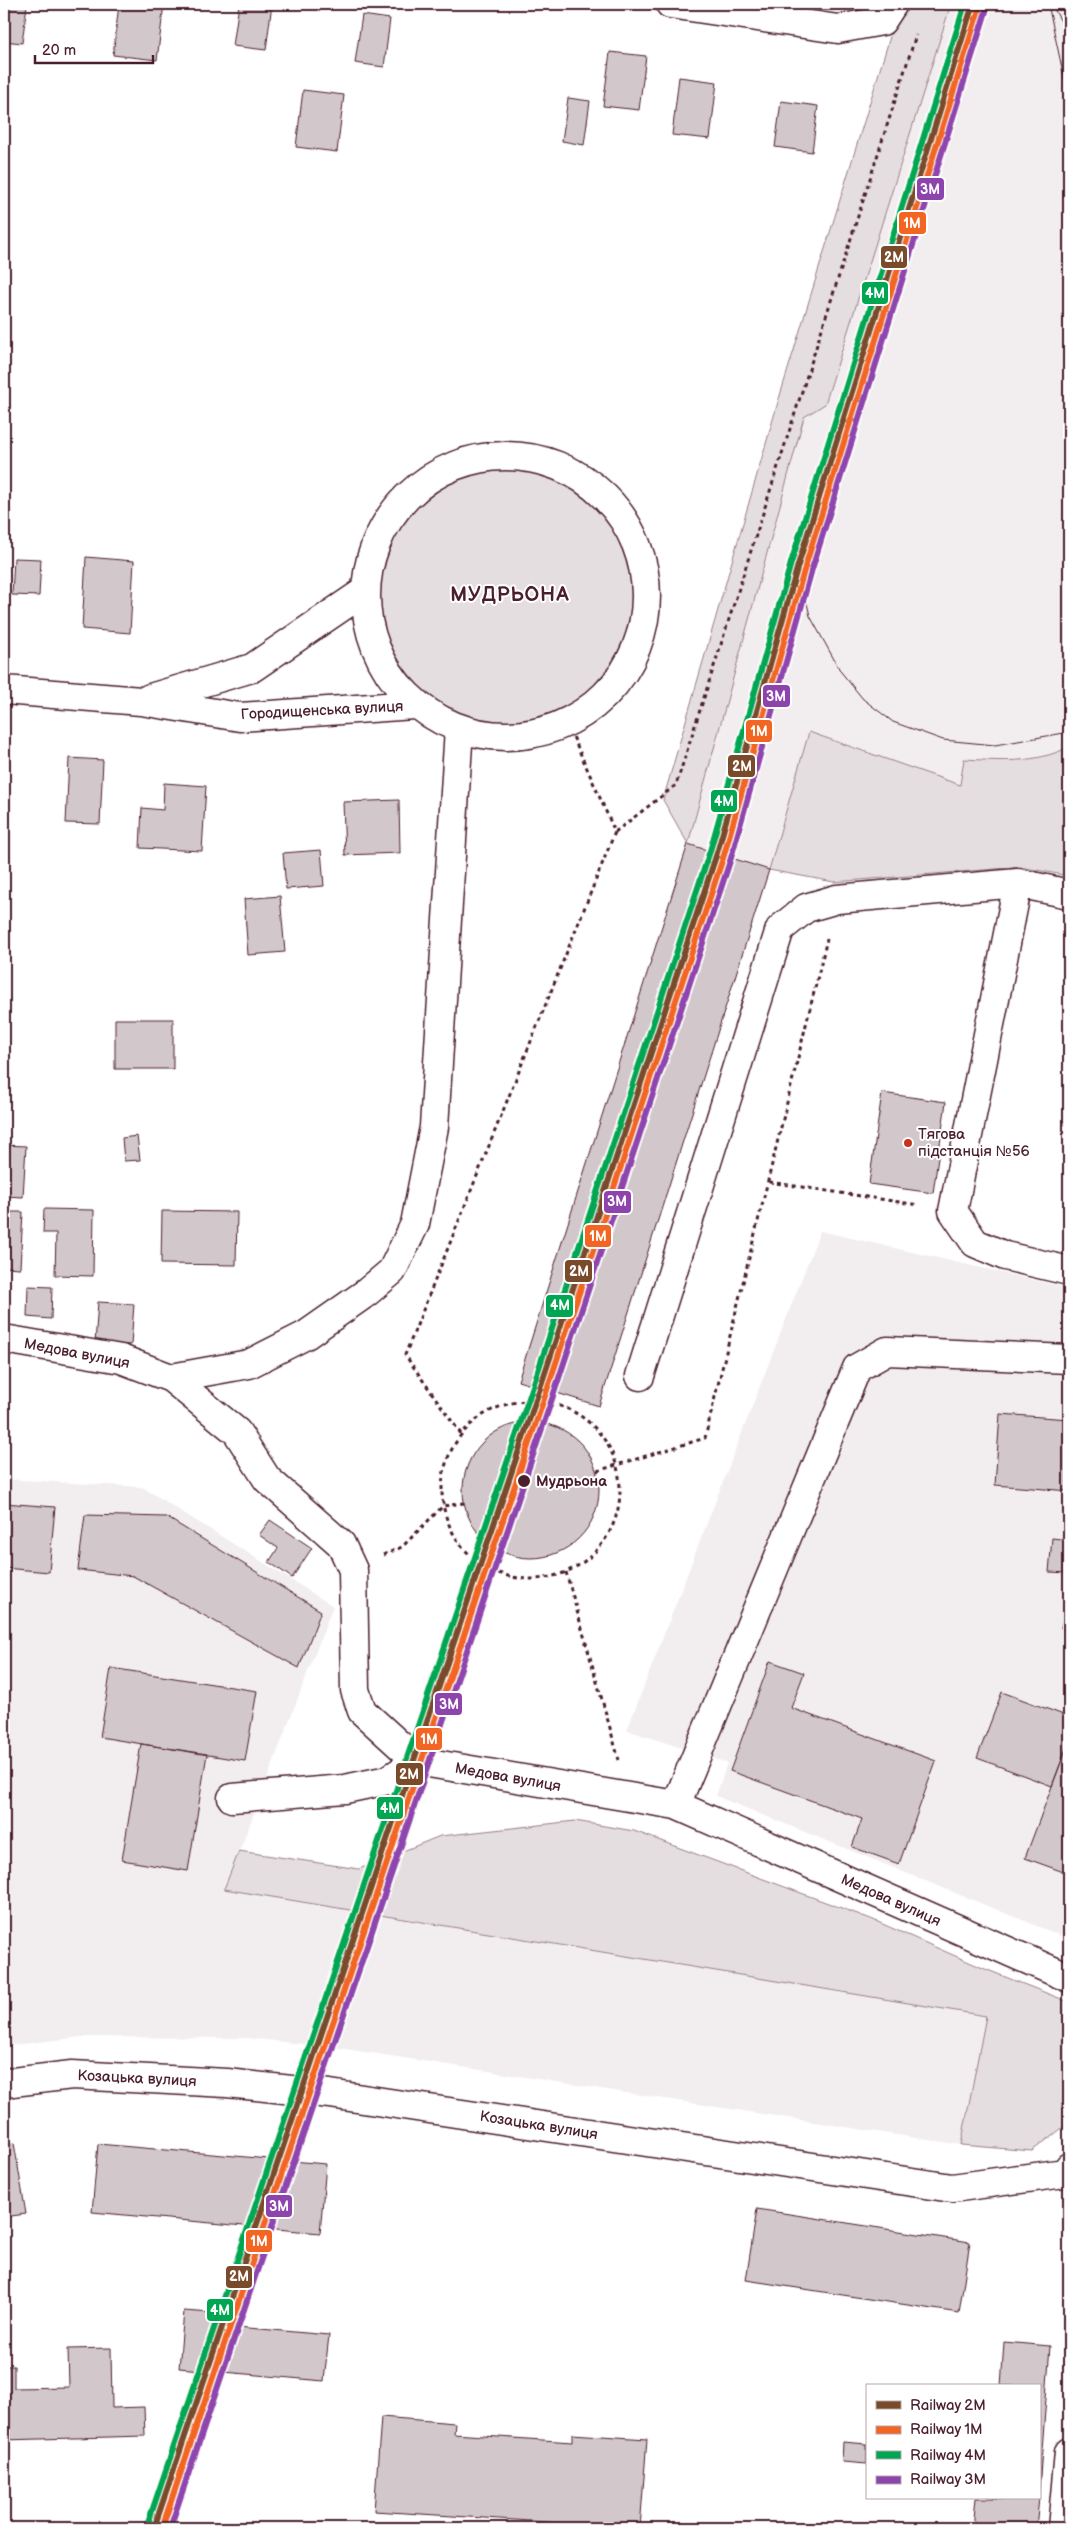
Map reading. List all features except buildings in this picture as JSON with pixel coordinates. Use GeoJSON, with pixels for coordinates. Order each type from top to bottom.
{"type":"FeatureCollection","features":[{"type":"Feature","properties":{"kind":"street"},"geometry":{"type":"LineString","coordinates":[[670,4],[838,29],[882,21],[893,4]]}},
{"type":"Feature","properties":{"kind":"street","name":"Городищенська вулиця"},"geometry":{"type":"LineString","coordinates":[[506,456],[549,463],[586,481],[604,495],[616,509],[637,546],[645,577],[645,617],[637,647],[620,678],[597,703],[567,723],[547,730],[517,736],[496,736],[458,728],[414,705],[396,684],[373,642],[366,612],[365,591],[371,555],[387,521],[410,494],[445,470],[485,457],[506,456]]}},
{"type":"Feature","properties":{"kind":"street","name":"Городищенська вулиця"},"geometry":{"type":"LineString","coordinates":[[141,701],[252,668],[365,591]]}},
{"type":"Feature","properties":{"kind":"street","name":"Городищенська вулиця"},"geometry":{"type":"LineString","coordinates":[[4,690],[141,701],[240,716],[414,705]]}},
{"type":"Feature","properties":{"kind":"street"},"geometry":{"type":"LineString","coordinates":[[171,1378],[249,1364],[306,1335],[366,1293],[392,1271],[415,1224],[434,1127],[458,728]]}},
{"type":"Feature","properties":{"kind":"street"},"geometry":{"type":"LineString","coordinates":[[640,1376],[780,929],[806,908],[837,899],[1018,883],[1069,894]]}},
{"type":"Feature","properties":{"kind":"street"},"geometry":{"type":"LineString","coordinates":[[1018,883],[953,1210],[975,1243],[1005,1256],[1069,1271]]}},
{"type":"Feature","properties":{"kind":"street","name":"Медова вулиця"},"geometry":{"type":"LineString","coordinates":[[4,1339],[121,1359],[171,1378],[236,1432],[267,1479],[341,1544],[353,1570],[355,1690],[362,1711],[417,1761],[676,1805],[1069,1978]]}},
{"type":"Feature","properties":{"kind":"street"},"geometry":{"type":"LineString","coordinates":[[676,1805],[857,1368],[887,1351],[1069,1359]]}},
{"type":"Feature","properties":{"kind":"street"},"geometry":{"type":"LineString","coordinates":[[232,1798],[345,1789],[388,1780],[417,1761]]}},
{"type":"Feature","properties":{"kind":"street","name":"Козацька вулиця"},"geometry":{"type":"LineString","coordinates":[[4,2083],[72,2075],[227,2082],[330,2094],[952,2188],[1068,2176]]}},
{"type":"Feature","properties":{"kind":"street"},"geometry":{"type":"LineString","coordinates":[[1062,2528],[1069,2452]]}},
{"type":"Feature","properties":{"kind":"path"},"geometry":{"type":"LineString","coordinates":[[461,1434],[405,1355],[615,832],[676,785],[917,32]]}},
{"type":"Feature","properties":{"kind":"path"},"geometry":{"type":"LineString","coordinates":[[567,723],[615,832]]}},
{"type":"Feature","properties":{"kind":"path"},"geometry":{"type":"LineString","coordinates":[[597,1471],[705,1438],[837,899]]}},
{"type":"Feature","properties":{"kind":"path"},"geometry":{"type":"LineString","coordinates":[[769,1182],[953,1210]]}},
{"type":"Feature","properties":{"kind":"path"},"geometry":{"type":"LineString","coordinates":[[524,1400],[548,1402],[570,1410],[590,1423],[606,1442],[617,1465],[620,1489],[617,1514],[606,1538],[588,1558],[566,1572],[544,1578],[522,1579],[499,1574],[479,1562],[462,1547],[450,1528],[443,1506],[441,1487],[444,1468],[451,1450],[461,1434],[479,1417],[500,1406],[524,1400]]}},
{"type":"Feature","properties":{"kind":"path"},"geometry":{"type":"LineString","coordinates":[[377,1558],[402,1547],[443,1506],[464,1503]]}},
{"type":"Feature","properties":{"kind":"path"},"geometry":{"type":"LineString","coordinates":[[566,1572],[613,1740]]}},
{"type":"Feature","properties":{"kind":"shaded area"},"geometry":{"type":"Polygon","coordinates":[[[900,4],[951,4],[825,404],[804,417],[688,844],[663,800],[778,402],[900,4]]]}},
{"type":"Feature","properties":{"kind":"shaded area"},"geometry":{"type":"Polygon","coordinates":[[[951,4],[1069,4],[1069,747],[1055,754],[1016,762],[964,759],[960,785],[809,732],[769,870],[688,844],[804,416],[825,404],[951,4]]]}},
{"type":"Feature","properties":{"kind":"shaded area"},"geometry":{"type":"Polygon","coordinates":[[[506,459],[545,465],[570,475],[602,499],[619,520],[631,543],[639,569],[642,595],[636,634],[626,659],[602,691],[581,708],[558,720],[532,728],[506,731],[467,725],[442,715],[410,691],[393,670],[381,647],[373,621],[370,595],[376,556],[386,531],[410,499],[431,482],[454,470],[480,462],[506,459]]]}},
{"type":"Feature","properties":{"kind":"shaded area"},"geometry":{"type":"Polygon","coordinates":[[[809,732],[960,785],[964,759],[1005,761],[1031,759],[1069,747],[1069,876],[1020,867],[834,882],[769,870],[809,732]]]}},
{"type":"Feature","properties":{"kind":"shaded area"},"geometry":{"type":"Polygon","coordinates":[[[820,1231],[1069,1288],[1069,1939],[716,1796],[727,1763],[627,1730],[820,1231]]]}},
{"type":"Feature","properties":{"kind":"shaded area"},"geometry":{"type":"Polygon","coordinates":[[[4,1479],[142,1487],[333,1606],[225,1889],[987,2016],[961,2145],[339,2048],[247,2038],[82,2037],[4,2046],[4,1479]]]}},
{"type":"Feature","properties":{"kind":"shaded area"},"geometry":{"type":"Polygon","coordinates":[[[575,1821],[634,1831],[871,1919],[985,1969],[1069,2002],[1069,2123],[1032,2151],[961,2145],[986,2016],[224,1889],[239,1851],[359,1869],[440,1836],[575,1821]]]}},
{"type":"Feature","properties":{"kind":"tram line"},"geometry":{"type":"LineString","coordinates":[[1048,4],[1069,100]]}},
{"type":"Feature","properties":{"kind":"tram line"},"geometry":{"type":"LineString","coordinates":[[1053,7],[1069,36]]}},
{"type":"Feature","properties":{"kind":"tram line"},"geometry":{"type":"LineString","coordinates":[[798,565],[810,616],[841,672],[863,699],[893,722],[943,740],[995,745],[1064,733],[1069,729]]}},
{"type":"Feature","properties":{"kind":"rail line","name":"4М"},"geometry":{"type":"LineString","coordinates":[[147,2526],[533,1386],[710,851],[791,563],[965,4]]}},
{"type":"Feature","properties":{"kind":"rail line","name":"2М"},"geometry":{"type":"LineString","coordinates":[[154,2528],[540,1388],[717,853],[798,565],[973,4]]}},
{"type":"Feature","properties":{"kind":"rail line","name":"1М"},"geometry":{"type":"LineString","coordinates":[[162,2528],[547,1390],[724,855],[805,567],[980,6]]}},
{"type":"Feature","properties":{"kind":"rail line","name":"3М"},"geometry":{"type":"LineString","coordinates":[[170,2528],[554,1393],[731,858],[812,569],[987,8]]}},
{"type":"Feature","properties":{"kind":"place","name":"Тягова підстанція №56"},"geometry":{"type":"Point","coordinates":[908,1143]}},
{"type":"Feature","properties":{"kind":"place","name":"Мудрьона"},"geometry":{"type":"Point","coordinates":[524,1481]}},
{"type":"Feature","properties":{"kind":"district","name":"МУДРЬОНА"},"geometry":{"type":"Point","coordinates":[510,594]}}]}
